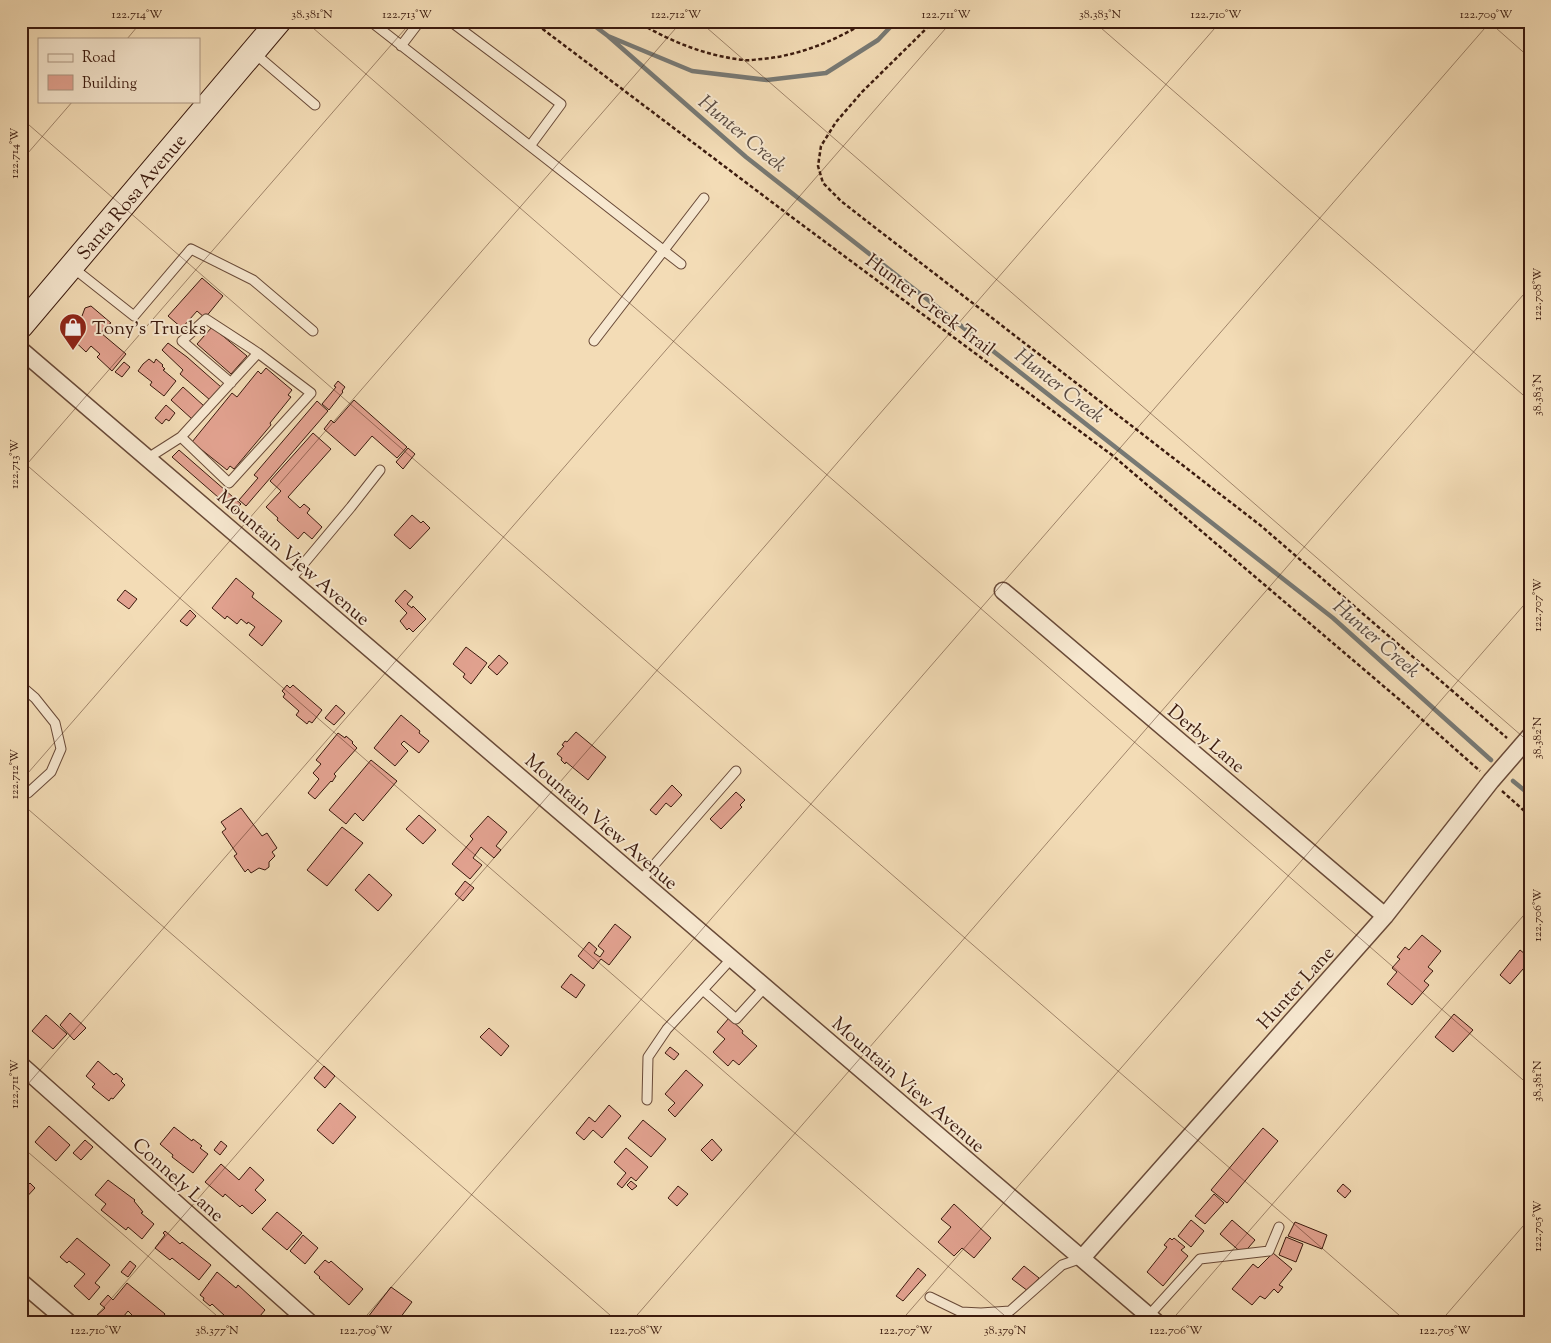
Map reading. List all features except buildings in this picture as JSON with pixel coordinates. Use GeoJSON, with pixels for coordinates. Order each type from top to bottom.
{"type":"FeatureCollection","features":[{"type":"Feature","properties":{"kind":"main road","name":"Santa Rosa Avenue"},"geometry":{"type":"LineString","coordinates":[[21,326],[279,21]]}},
{"type":"Feature","properties":{"kind":"street","name":"Mountain View Avenue"},"geometry":{"type":"LineString","coordinates":[[21,350],[1082,1258],[1149,1320]]}},
{"type":"Feature","properties":{"kind":"street","name":"Derby Lane"},"geometry":{"type":"LineString","coordinates":[[1003,591],[1385,916]]}},
{"type":"Feature","properties":{"kind":"street","name":"Hunter Lane"},"geometry":{"type":"LineString","coordinates":[[1082,1258],[1385,916],[1491,780],[1524,742]]}},
{"type":"Feature","properties":{"kind":"street","name":"Connely Lane"},"geometry":{"type":"LineString","coordinates":[[21,1065],[310,1322]]}},
{"type":"Feature","properties":{"kind":"street"},"geometry":{"type":"LineString","coordinates":[[21,1282],[68,1322]]}},
{"type":"Feature","properties":{"kind":"lane"},"geometry":{"type":"LineString","coordinates":[[370,21],[680,264]]}},
{"type":"Feature","properties":{"kind":"lane"},"geometry":{"type":"LineString","coordinates":[[401,46],[420,21]]}},
{"type":"Feature","properties":{"kind":"lane"},"geometry":{"type":"LineString","coordinates":[[450,21],[561,104],[530,146]]}},
{"type":"Feature","properties":{"kind":"lane"},"geometry":{"type":"LineString","coordinates":[[253,52],[315,105]]}},
{"type":"Feature","properties":{"kind":"lane"},"geometry":{"type":"LineString","coordinates":[[594,341],[704,198]]}},
{"type":"Feature","properties":{"kind":"lane"},"geometry":{"type":"LineString","coordinates":[[71,267],[134,316],[191,250],[253,280],[313,331]]}},
{"type":"Feature","properties":{"kind":"lane"},"geometry":{"type":"LineString","coordinates":[[182,437],[229,483],[311,393],[258,353],[206,319],[182,341],[231,383]]}},
{"type":"Feature","properties":{"kind":"lane"},"geometry":{"type":"LineString","coordinates":[[148,458],[182,437],[258,353]]}},
{"type":"Feature","properties":{"kind":"lane"},"geometry":{"type":"LineString","coordinates":[[290,580],[380,470]]}},
{"type":"Feature","properties":{"kind":"lane"},"geometry":{"type":"LineString","coordinates":[[21,686],[35,698],[55,723],[61,748],[51,772],[28,793],[21,792]]}},
{"type":"Feature","properties":{"kind":"lane"},"geometry":{"type":"LineString","coordinates":[[641,880],[736,771]]}},
{"type":"Feature","properties":{"kind":"lane"},"geometry":{"type":"LineString","coordinates":[[647,1100],[648,1057],[667,1030],[732,958]]}},
{"type":"Feature","properties":{"kind":"lane"},"geometry":{"type":"LineString","coordinates":[[703,990],[736,1018],[765,987]]}},
{"type":"Feature","properties":{"kind":"lane"},"geometry":{"type":"LineString","coordinates":[[1149,1320],[1200,1259],[1269,1251],[1279,1227]]}},
{"type":"Feature","properties":{"kind":"lane"},"geometry":{"type":"LineString","coordinates":[[930,1297],[961,1312],[981,1314],[1010,1311],[1062,1265],[1082,1258]]}},
{"type":"Feature","properties":{"kind":"path","name":"Hunter Creek Trail"},"geometry":{"type":"LineString","coordinates":[[532,21],[1112,455],[1401,701],[1530,816]]}},
{"type":"Feature","properties":{"kind":"path"},"geometry":{"type":"LineString","coordinates":[[636,21],[662,36],[695,49],[745,60],[783,57],[820,45],[851,31],[867,21]]}},
{"type":"Feature","properties":{"kind":"path"},"geometry":{"type":"LineString","coordinates":[[934,21],[862,92],[836,122],[821,146],[818,166],[823,183],[841,201],[1260,525],[1524,742]]}},
{"type":"Feature","properties":{"kind":"waterway"},"geometry":{"type":"LineString","coordinates":[[588,21],[608,36],[692,71],[767,80],[826,73],[878,40],[896,21]]}},
{"type":"Feature","properties":{"kind":"waterway","name":"Hunter Creek"},"geometry":{"type":"LineString","coordinates":[[608,36],[746,157],[1333,618],[1491,760]]}},
{"type":"Feature","properties":{"kind":"waterway","name":"Hunter Creek"},"geometry":{"type":"LineString","coordinates":[[1513,781],[1530,795]]}},
{"type":"Feature","properties":{"kind":"place","name":"Tony's Trucks"},"geometry":{"type":"Point","coordinates":[73,351]}}]}
